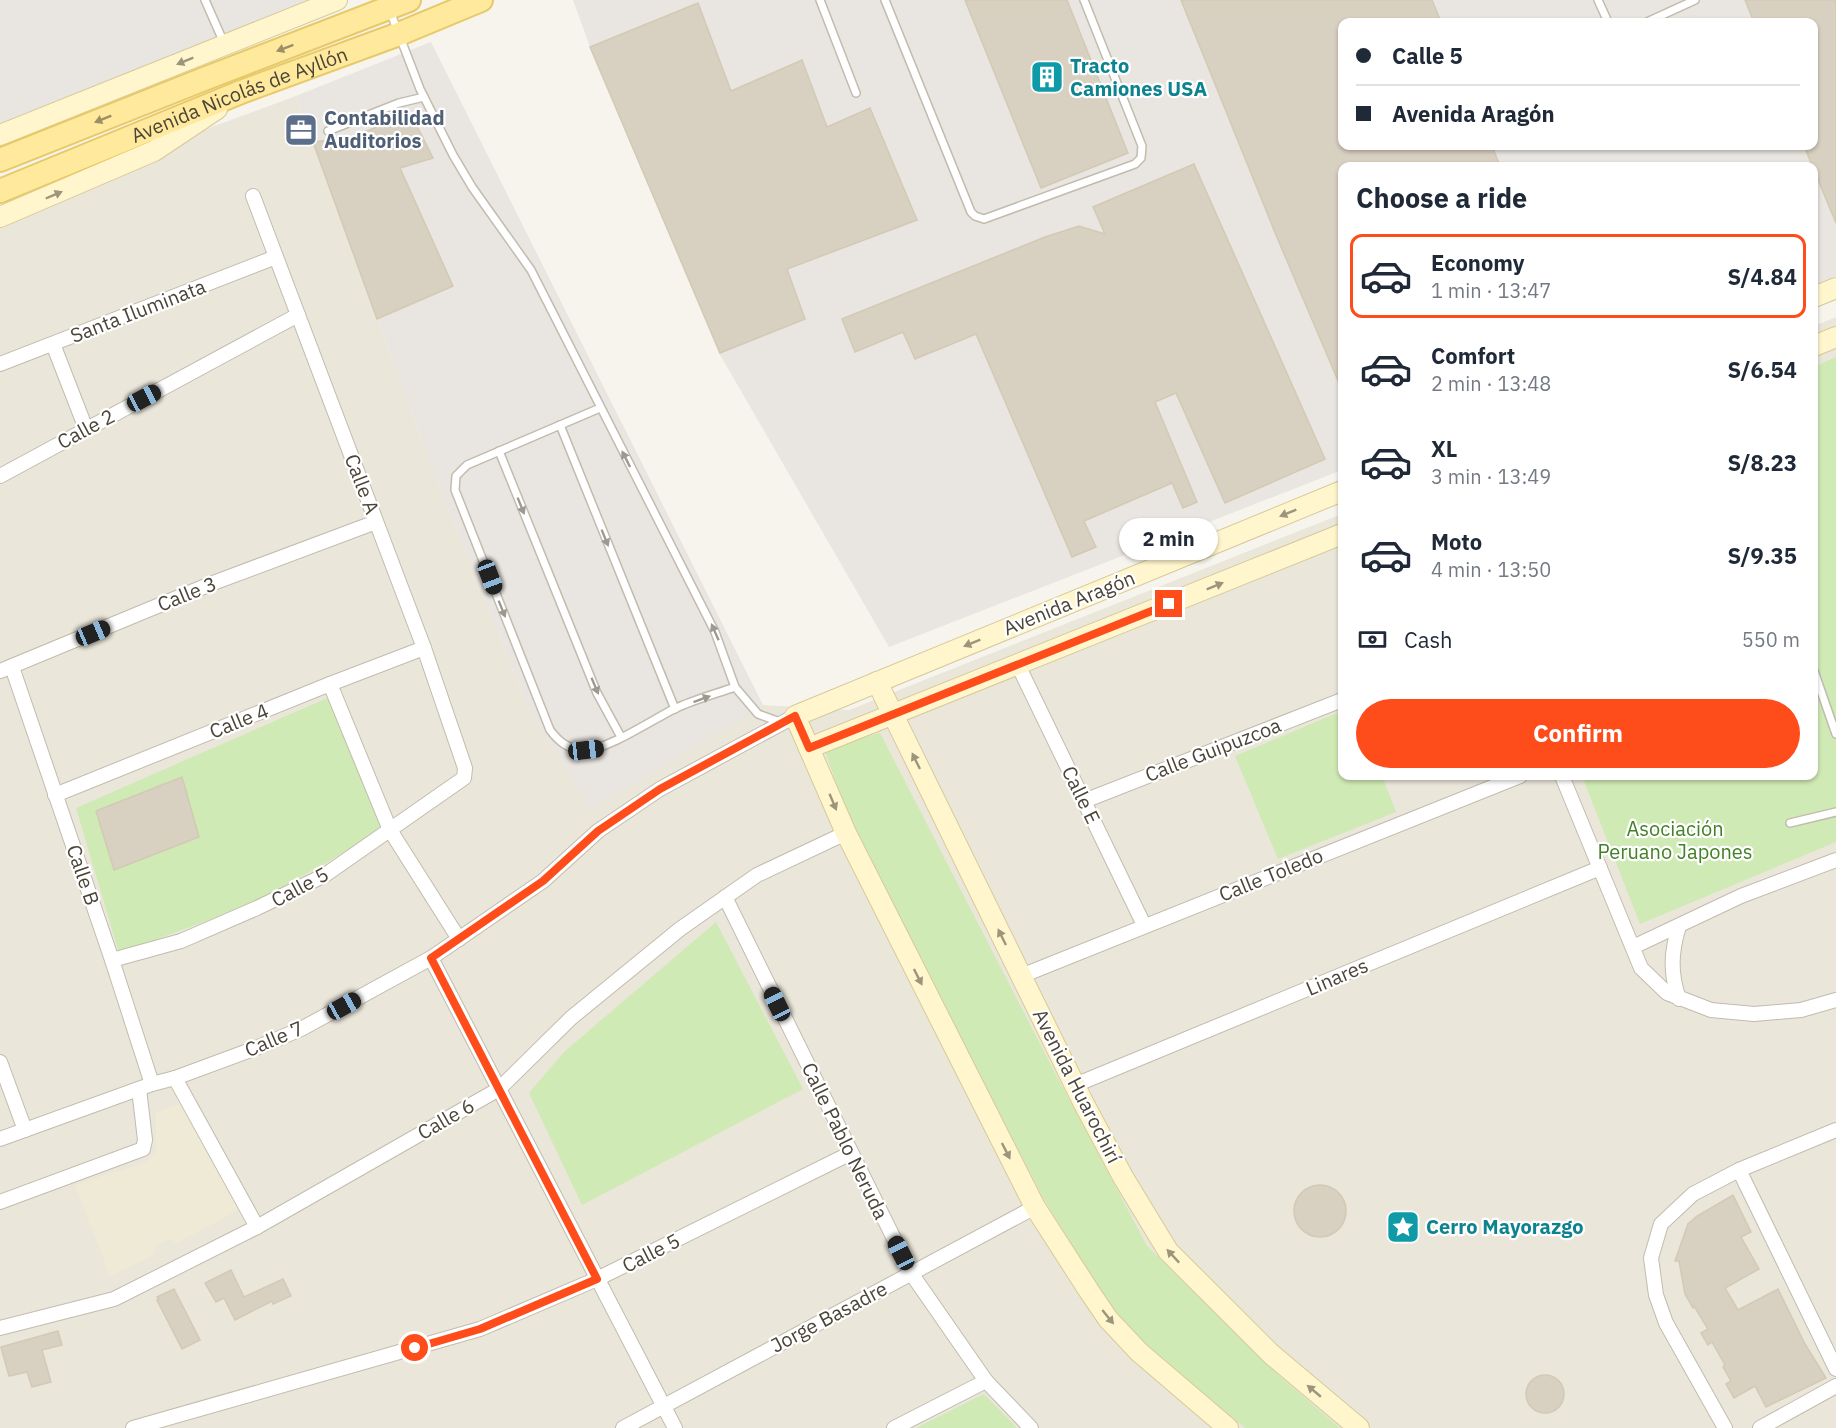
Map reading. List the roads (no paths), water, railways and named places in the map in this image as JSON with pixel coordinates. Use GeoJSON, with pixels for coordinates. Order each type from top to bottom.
{"type":"FeatureCollection","features":[{"type":"Feature","properties":{"kind":"main road","name":"Avenida Nicolás de Ayllón"},"geometry":{"type":"LineString","coordinates":[[0,191],[241,92],[399,34],[441,7],[481,0]]}},
{"type":"Feature","properties":{"kind":"main road","name":"Avenida Nicolás de Ayllón"},"geometry":{"type":"LineString","coordinates":[[0,160],[204,78],[399,4]]}},
{"type":"Feature","properties":{"kind":"street"},"geometry":{"type":"LineString","coordinates":[[0,135],[337,0]]}},
{"type":"Feature","properties":{"kind":"street"},"geometry":{"type":"LineString","coordinates":[[0,217],[154,151],[241,92]]}},
{"type":"Feature","properties":{"kind":"street","name":"Calle A"},"geometry":{"type":"LineString","coordinates":[[253,196],[424,648],[465,774]]}},
{"type":"Feature","properties":{"kind":"street","name":"Santa Iluminata"},"geometry":{"type":"LineString","coordinates":[[0,364],[276,257]]}},
{"type":"Feature","properties":{"kind":"street"},"geometry":{"type":"LineString","coordinates":[[1818,295],[1836,288]]}},
{"type":"Feature","properties":{"kind":"street","name":"Calle 2"},"geometry":{"type":"LineString","coordinates":[[0,476],[298,315]]}},
{"type":"Feature","properties":{"kind":"street"},"geometry":{"type":"LineString","coordinates":[[1818,344],[1836,336]]}},
{"type":"Feature","properties":{"kind":"street"},"geometry":{"type":"LineString","coordinates":[[53,344],[86,429]]}},
{"type":"Feature","properties":{"kind":"street","name":"Avenida Aragón"},"geometry":{"type":"LineString","coordinates":[[789,720],[1338,493]]}},
{"type":"Feature","properties":{"kind":"street","name":"Calle 3"},"geometry":{"type":"LineString","coordinates":[[6,669],[213,583],[376,522]]}},
{"type":"Feature","properties":{"kind":"street","name":"Avenida Aragón"},"geometry":{"type":"LineString","coordinates":[[809,748],[1338,536]]}},
{"type":"Feature","properties":{"kind":"street","name":"Calle 4"},"geometry":{"type":"LineString","coordinates":[[55,795],[424,648]]}},
{"type":"Feature","properties":{"kind":"street","name":"Calle E"},"geometry":{"type":"LineString","coordinates":[[1018,664],[1144,926]]}},
{"type":"Feature","properties":{"kind":"street","name":"Calle B"},"geometry":{"type":"LineString","coordinates":[[0,1202],[143,1149],[145,1140],[145,1086],[112,960],[55,795],[6,669]]}},
{"type":"Feature","properties":{"kind":"street","name":"Avenida Huarochirí"},"geometry":{"type":"LineString","coordinates":[[878,682],[1075,1085],[1123,1177],[1168,1251],[1271,1354],[1359,1428]]}},
{"type":"Feature","properties":{"kind":"street"},"geometry":{"type":"LineString","coordinates":[[330,684],[390,830],[459,939]]}},
{"type":"Feature","properties":{"kind":"street","name":"Calle Guipuzcoa"},"geometry":{"type":"LineString","coordinates":[[1084,801],[1338,702]]}},
{"type":"Feature","properties":{"kind":"street"},"geometry":{"type":"LineString","coordinates":[[789,720],[809,748],[846,832],[1035,1207],[1108,1319],[1139,1352],[1228,1428]]}},
{"type":"Feature","properties":{"kind":"street","name":"Calle 7"},"geometry":{"type":"LineString","coordinates":[[0,1139],[145,1086],[175,1078],[301,1029],[431,958],[543,881],[598,831],[660,789],[789,720]]}},
{"type":"Feature","properties":{"kind":"street","name":"Calle 5"},"geometry":{"type":"LineString","coordinates":[[112,960],[181,940],[258,908],[325,875],[464,778],[465,774]]}},
{"type":"Feature","properties":{"kind":"street","name":"Calle Toledo"},"geometry":{"type":"LineString","coordinates":[[1021,976],[1511,780]]}},
{"type":"Feature","properties":{"kind":"street"},"geometry":{"type":"LineString","coordinates":[[1564,780],[1641,968],[1667,993],[1711,1010],[1755,1014],[1801,1010],[1836,1000]]}},
{"type":"Feature","properties":{"kind":"street","name":"Calle 6"},"geometry":{"type":"LineString","coordinates":[[0,1328],[114,1299],[257,1227],[499,1089],[572,1018],[681,929],[757,875],[846,832]]}},
{"type":"Feature","properties":{"kind":"street"},"geometry":{"type":"LineString","coordinates":[[1633,947],[1741,896],[1836,860]]}},
{"type":"Feature","properties":{"kind":"street","name":"Linares"},"geometry":{"type":"LineString","coordinates":[[1075,1085],[1600,868]]}},
{"type":"Feature","properties":{"kind":"street","name":"Calle Pablo Neruda"},"geometry":{"type":"LineString","coordinates":[[725,897],[850,1153],[912,1273],[986,1381],[1031,1428]]}},
{"type":"Feature","properties":{"kind":"street"},"geometry":{"type":"LineString","coordinates":[[1679,926],[1672,953],[1673,978],[1680,999]]}},
{"type":"Feature","properties":{"kind":"street"},"geometry":{"type":"LineString","coordinates":[[431,958],[675,1428]]}},
{"type":"Feature","properties":{"kind":"street"},"geometry":{"type":"LineString","coordinates":[[0,1062],[25,1130]]}},
{"type":"Feature","properties":{"kind":"street"},"geometry":{"type":"LineString","coordinates":[[175,1078],[257,1227]]}},
{"type":"Feature","properties":{"kind":"street"},"geometry":{"type":"LineString","coordinates":[[1725,1428],[1666,1323],[1656,1295],[1651,1258],[1661,1224],[1693,1194],[1739,1170],[1836,1130]]}},
{"type":"Feature","properties":{"kind":"street","name":"Calle 5"},"geometry":{"type":"LineString","coordinates":[[133,1428],[480,1329],[597,1279],[850,1153]]}},
{"type":"Feature","properties":{"kind":"street"},"geometry":{"type":"LineString","coordinates":[[1739,1170],[1836,1369]]}},
{"type":"Feature","properties":{"kind":"street","name":"Jorge Basadre"},"geometry":{"type":"LineString","coordinates":[[623,1428],[1035,1207]]}},
{"type":"Feature","properties":{"kind":"street"},"geometry":{"type":"LineString","coordinates":[[894,1428],[986,1381]]}},
{"type":"Feature","properties":{"kind":"street"},"geometry":{"type":"LineString","coordinates":[[1760,1428],[1836,1386]]}},
{"type":"Feature","properties":{"kind":"lane"},"geometry":{"type":"LineString","coordinates":[[206,0],[225,45]]}},
{"type":"Feature","properties":{"kind":"lane"},"geometry":{"type":"LineString","coordinates":[[820,0],[856,93]]}},
{"type":"Feature","properties":{"kind":"lane"},"geometry":{"type":"LineString","coordinates":[[885,0],[971,212],[984,219],[1135,164],[1141,158],[1142,146],[1084,0]]}},
{"type":"Feature","properties":{"kind":"lane"},"geometry":{"type":"LineString","coordinates":[[1598,0],[1606,18]]}},
{"type":"Feature","properties":{"kind":"lane"},"geometry":{"type":"LineString","coordinates":[[1656,18],[1695,0]]}},
{"type":"Feature","properties":{"kind":"lane"},"geometry":{"type":"LineString","coordinates":[[399,4],[399,34],[424,97],[472,187],[531,270],[715,632],[735,687],[758,714],[789,720]]}},
{"type":"Feature","properties":{"kind":"lane"},"geometry":{"type":"LineString","coordinates":[[328,131],[399,102],[424,97]]}},
{"type":"Feature","properties":{"kind":"lane"},"geometry":{"type":"LineString","coordinates":[[600,408],[466,465],[456,476],[455,490],[550,730],[558,741],[572,748],[586,750],[602,748],[675,709],[735,687]]}},
{"type":"Feature","properties":{"kind":"lane"},"geometry":{"type":"LineString","coordinates":[[560,425],[675,709]]}},
{"type":"Feature","properties":{"kind":"lane"},"geometry":{"type":"LineString","coordinates":[[500,451],[597,693],[621,737]]}},
{"type":"Feature","properties":{"kind":"lane"},"geometry":{"type":"LineString","coordinates":[[1818,682],[1836,734]]}},
{"type":"Feature","properties":{"kind":"lane"},"geometry":{"type":"LineString","coordinates":[[1790,823],[1836,812]]}},
{"type":"Feature","properties":{"kind":"place","name":"Tracto Camiones USA"},"geometry":{"type":"Point","coordinates":[1047,77]}},
{"type":"Feature","properties":{"kind":"place","name":"Contabilidad Auditorios"},"geometry":{"type":"Point","coordinates":[301,130]}},
{"type":"Feature","properties":{"kind":"place","name":"Cerro Mayorazgo"},"geometry":{"type":"Point","coordinates":[1403,1227]}},
{"type":"Feature","properties":{"kind":"park label","name":"Asociación Peruano Japones"},"geometry":{"type":"Point","coordinates":[1675,840]}}]}
